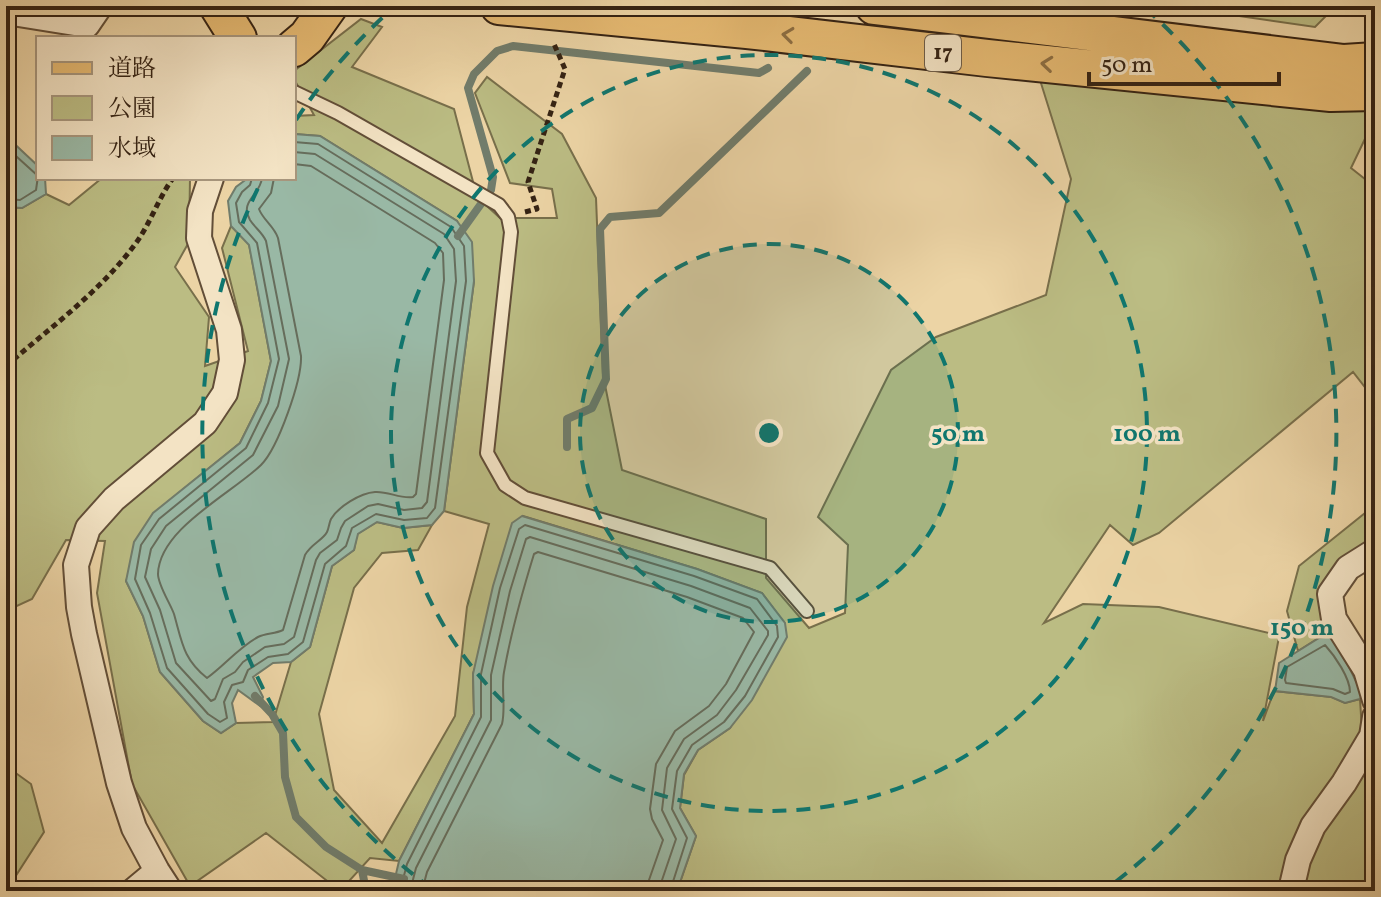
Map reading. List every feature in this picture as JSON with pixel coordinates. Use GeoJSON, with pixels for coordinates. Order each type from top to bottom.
{"type":"FeatureCollection","features":[{"type":"Feature","properties":{"kind":"main road"},"geometry":{"type":"LineString","coordinates":[[218,6],[237,36]]}},
{"type":"Feature","properties":{"kind":"main road"},"geometry":{"type":"LineString","coordinates":[[296,46],[307,37],[329,6]]}},
{"type":"Feature","properties":{"kind":"main road","name":"17"},"geometry":{"type":"LineString","coordinates":[[499,6],[1331,93],[1375,92]]}},
{"type":"Feature","properties":{"kind":"main road","name":"17"},"geometry":{"type":"LineString","coordinates":[[874,6],[1344,63],[1375,61]]}},
{"type":"Feature","properties":{"kind":"street"},"geometry":{"type":"LineString","coordinates":[[6,12],[87,25],[100,6]]}},
{"type":"Feature","properties":{"kind":"street"},"geometry":{"type":"LineString","coordinates":[[133,891],[164,881],[134,828],[119,783],[84,634],[76,565],[88,528],[114,499],[205,423],[225,393],[232,360],[229,330],[199,238],[200,211],[210,180]]}},
{"type":"Feature","properties":{"kind":"street"},"geometry":{"type":"LineString","coordinates":[[1375,551],[1348,568],[1330,594],[1334,619],[1366,670],[1375,700]]}},
{"type":"Feature","properties":{"kind":"street"},"geometry":{"type":"LineString","coordinates":[[1291,890],[1298,860],[1313,826],[1372,736],[1375,717]]}},
{"type":"Feature","properties":{"kind":"lane"},"geometry":{"type":"LineString","coordinates":[[296,93],[338,113],[499,205],[508,217],[511,232],[487,453],[505,485],[525,498],[770,568],[807,611]]}},
{"type":"Feature","properties":{"kind":"path"},"geometry":{"type":"LineString","coordinates":[[508,217],[537,209],[528,182],[565,69],[554,44]]}},
{"type":"Feature","properties":{"kind":"path"},"geometry":{"type":"LineString","coordinates":[[6,366],[111,274],[139,240],[172,180]]}},
{"type":"Feature","properties":{"kind":"green space"},"geometry":{"type":"Polygon","coordinates":[[[1170,6],[1241,6],[1253,11],[1258,6],[1334,8],[1315,27],[1170,6]]]}},
{"type":"Feature","properties":{"kind":"green space"},"geometry":{"type":"Polygon","coordinates":[[[361,19],[382,27],[352,67],[454,109],[477,197],[500,218],[557,218],[552,189],[510,183],[475,93],[487,77],[562,134],[596,198],[603,375],[622,470],[766,519],[766,578],[809,628],[845,613],[848,545],[818,517],[891,370],[936,337],[1046,295],[1071,179],[1040,80],[1375,112],[1351,168],[1375,187],[1375,400],[1353,372],[1159,533],[1133,545],[1110,525],[1044,623],[1083,604],[1159,607],[1273,634],[1279,637],[1263,721],[1274,691],[1332,697],[1345,703],[1360,699],[1364,764],[1375,731],[1375,891],[677,891],[696,836],[680,808],[684,775],[698,750],[730,728],[785,624],[762,593],[697,569],[523,516],[473,674],[474,714],[399,861],[370,858],[340,891],[266,833],[190,886],[132,784],[97,593],[105,541],[66,540],[32,599],[6,611],[6,207],[22,208],[46,194],[69,205],[100,180],[190,180],[189,242],[175,267],[209,317],[205,366],[248,351],[222,248],[231,226],[249,244],[271,361],[261,401],[240,443],[153,514],[126,581],[143,616],[160,672],[203,721],[221,733],[236,723],[273,722],[291,662],[310,647],[332,566],[354,550],[357,534],[377,522],[403,528],[432,525],[418,550],[382,553],[354,588],[319,714],[334,790],[382,843],[455,716],[467,607],[489,524],[444,511],[474,281],[457,221],[320,136],[296,134],[296,116],[314,115],[296,83],[296,69],[361,19]]]}},
{"type":"Feature","properties":{"kind":"green space"},"geometry":{"type":"Polygon","coordinates":[[[1375,505],[1375,541],[1321,594],[1331,636],[1319,638],[1298,651],[1287,611],[1299,566],[1375,505]]]}},
{"type":"Feature","properties":{"kind":"green space"},"geometry":{"type":"Polygon","coordinates":[[[6,766],[31,784],[44,832],[6,891],[6,766]]]}},
{"type":"Feature","properties":{"kind":"water"},"geometry":{"type":"Polygon","coordinates":[[[296,134],[320,136],[457,221],[472,242],[474,281],[444,511],[432,525],[403,528],[377,522],[358,534],[354,550],[332,566],[310,647],[291,662],[273,663],[253,677],[263,697],[260,706],[238,690],[232,703],[236,723],[221,733],[203,721],[160,672],[143,616],[126,581],[134,542],[153,513],[240,443],[261,401],[271,361],[249,245],[231,226],[228,201],[236,187],[245,180],[296,180],[296,134]]]}},
{"type":"Feature","properties":{"kind":"water"},"geometry":{"type":"Polygon","coordinates":[[[6,136],[36,164],[36,180],[45,180],[46,194],[22,208],[6,207],[6,136]]]}},
{"type":"Feature","properties":{"kind":"water"},"geometry":{"type":"Polygon","coordinates":[[[522,516],[697,569],[762,593],[785,623],[787,637],[752,700],[730,728],[698,750],[684,774],[680,808],[696,836],[677,891],[392,891],[399,861],[474,714],[473,674],[493,586],[512,523],[522,516]]]}},
{"type":"Feature","properties":{"kind":"water"},"geometry":{"type":"Polygon","coordinates":[[[1331,636],[1362,694],[1360,699],[1345,703],[1331,697],[1275,691],[1279,663],[1319,638],[1331,636]]]}},
{"type":"Feature","properties":{"kind":"waterway"},"geometry":{"type":"LineString","coordinates":[[458,236],[491,190],[493,177],[468,88],[474,74],[497,51],[513,46],[759,73],[768,68]]}},
{"type":"Feature","properties":{"kind":"waterway"},"geometry":{"type":"LineString","coordinates":[[567,447],[567,419],[592,408],[606,379],[600,229],[610,217],[659,213],[807,71]]}},
{"type":"Feature","properties":{"kind":"waterway"},"geometry":{"type":"LineString","coordinates":[[255,696],[272,714],[283,733],[285,777],[296,817],[326,847],[362,870],[366,891]]}},
{"type":"Feature","properties":{"kind":"waterway"},"geometry":{"type":"LineString","coordinates":[[362,870],[404,879]]}}]}
